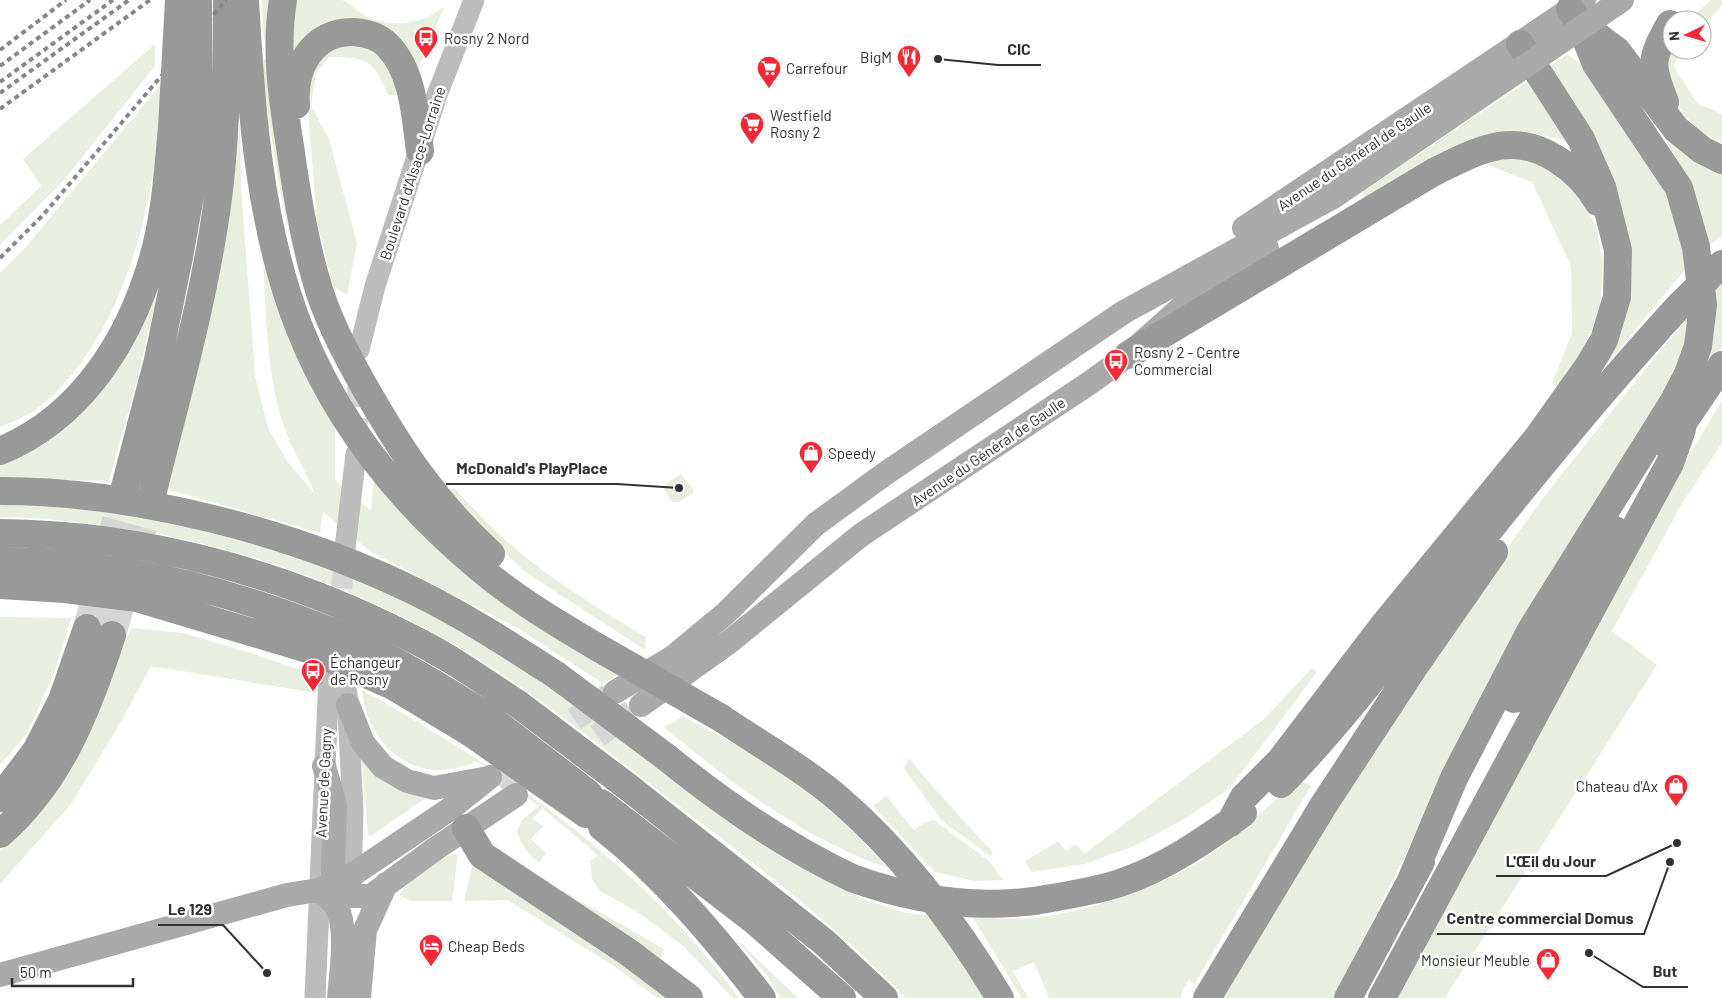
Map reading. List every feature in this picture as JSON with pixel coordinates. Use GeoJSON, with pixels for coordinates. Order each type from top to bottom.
{"type":"FeatureCollection","features":[{"type":"Feature","properties":{"kind":"highway"},"geometry":{"type":"LineString","coordinates":[[0,451],[43,428],[76,401],[108,360],[133,316],[153,261],[165,196],[172,127],[179,0]]}},
{"type":"Feature","properties":{"kind":"highway"},"geometry":{"type":"LineString","coordinates":[[125,487],[158,360],[179,257],[192,179],[198,106],[198,0]]}},
{"type":"Feature","properties":{"kind":"highway"},"geometry":{"type":"LineString","coordinates":[[153,491],[187,355],[219,196],[227,83],[227,0]]}},
{"type":"Feature","properties":{"kind":"highway"},"geometry":{"type":"LineString","coordinates":[[245,0],[255,130],[277,251],[299,325],[327,386],[366,450],[426,521],[484,572],[562,626],[721,718],[840,800],[905,863],[958,931],[1000,998]]}},
{"type":"Feature","properties":{"kind":"highway"},"geometry":{"type":"LineString","coordinates":[[283,0],[278,27],[280,70],[286,121],[301,211],[315,276],[325,308],[350,360],[385,423],[430,491],[448,513],[502,564],[542,596],[562,626]]}},
{"type":"Feature","properties":{"kind":"highway"},"geometry":{"type":"LineString","coordinates":[[1578,10],[1618,51],[1676,129],[1702,150],[1722,160]]}},
{"type":"Feature","properties":{"kind":"highway"},"geometry":{"type":"LineString","coordinates":[[1412,878],[1454,778],[1531,630],[1674,401],[1688,374],[1698,346],[1703,305],[1696,247],[1679,188],[1596,64],[1578,10]]}},
{"type":"Feature","properties":{"kind":"highway"},"geometry":{"type":"LineString","coordinates":[[301,211],[302,169],[296,102],[297,78],[307,54],[314,45],[326,38],[346,32],[363,33],[387,45],[397,57],[411,92],[420,151]]}},
{"type":"Feature","properties":{"kind":"highway"},"geometry":{"type":"LineString","coordinates":[[1662,37],[1658,44],[1653,66],[1657,82],[1676,129]]}},
{"type":"Feature","properties":{"kind":"highway"},"geometry":{"type":"LineString","coordinates":[[1230,823],[1244,797],[1280,761],[1382,626],[1538,437],[1588,367],[1604,340],[1617,297],[1618,250],[1602,186],[1581,139],[1520,44]]}},
{"type":"Feature","properties":{"kind":"highway"},"geometry":{"type":"LineString","coordinates":[[1128,355],[1434,172],[1473,153],[1500,145],[1526,146],[1549,155],[1572,169],[1591,190],[1613,226]]}},
{"type":"Feature","properties":{"kind":"highway"},"geometry":{"type":"LineString","coordinates":[[0,491],[78,496],[174,511],[236,525],[298,543],[417,592],[484,629],[556,675],[768,833],[812,860],[882,889],[962,905],[1001,905],[1034,901],[1084,893],[1122,882],[1156,868],[1230,823],[1274,791],[1321,744],[1469,555],[1606,388],[1680,304],[1722,264]]}},
{"type":"Feature","properties":{"kind":"highway"},"geometry":{"type":"LineString","coordinates":[[1348,998],[1412,878],[1516,696],[1620,521],[1722,365]]}},
{"type":"Feature","properties":{"kind":"highway"},"geometry":{"type":"LineString","coordinates":[[1207,998],[1328,798],[1441,628],[1544,485],[1606,388]]}},
{"type":"Feature","properties":{"kind":"highway"},"geometry":{"type":"LineString","coordinates":[[1382,998],[1670,463],[1687,416]]}},
{"type":"Feature","properties":{"kind":"highway"},"geometry":{"type":"LineString","coordinates":[[0,533],[53,535],[154,548],[236,568],[288,585],[352,610],[415,640],[518,704],[628,787],[824,942],[884,998]]}},
{"type":"Feature","properties":{"kind":"highway"},"geometry":{"type":"LineString","coordinates":[[0,561],[83,567],[148,576],[239,600],[299,619],[357,643],[441,687],[481,726],[593,808],[756,922],[842,998]]}},
{"type":"Feature","properties":{"kind":"highway"},"geometry":{"type":"LineString","coordinates":[[0,585],[65,589],[137,598],[150,604],[311,650],[481,726]]}},
{"type":"Feature","properties":{"kind":"highway"},"geometry":{"type":"LineString","coordinates":[[0,603],[61,603],[145,607],[150,604]]}},
{"type":"Feature","properties":{"kind":"highway"},"geometry":{"type":"LineString","coordinates":[[0,798],[36,751],[100,632],[86,710],[73,739],[40,792],[18,819],[0,834]]}},
{"type":"Feature","properties":{"kind":"highway"},"geometry":{"type":"LineString","coordinates":[[593,808],[724,948],[762,998]]}},
{"type":"Feature","properties":{"kind":"highway"},"geometry":{"type":"LineString","coordinates":[[466,828],[482,855],[628,952],[689,998]]}},
{"type":"Feature","properties":{"kind":"main road","name":"Boulevard d'Alsace-Lorraine"},"geometry":{"type":"LineString","coordinates":[[358,350],[375,286],[420,151],[436,95],[474,0]]}},
{"type":"Feature","properties":{"kind":"main road","name":"Avenue du Général de Gaulle"},"geometry":{"type":"LineString","coordinates":[[1333,197],[1124,312],[816,524],[725,614],[626,698],[728,643],[861,535],[1092,382],[1128,355],[1191,298],[1264,251],[1333,197],[1622,0]]}},
{"type":"Feature","properties":{"kind":"main road","name":"Avenue du Général de Gaulle"},"geometry":{"type":"LineString","coordinates":[[1124,312],[1151,288],[1284,203],[1520,44],[1578,10]]}},
{"type":"Feature","properties":{"kind":"main road"},"geometry":{"type":"LineString","coordinates":[[345,548],[356,454]]}},
{"type":"Feature","properties":{"kind":"main road","name":"Avenue de Gagny"},"geometry":{"type":"LineString","coordinates":[[324,766],[329,676]]}},
{"type":"Feature","properties":{"kind":"main road"},"geometry":{"type":"LineString","coordinates":[[348,699],[363,743],[383,767],[406,781],[434,788],[502,786]]}},
{"type":"Feature","properties":{"kind":"main road"},"geometry":{"type":"LineString","coordinates":[[344,998],[337,888],[353,779],[348,699]]}},
{"type":"Feature","properties":{"kind":"main road"},"geometry":{"type":"LineString","coordinates":[[324,766],[335,805],[333,872],[337,888],[343,943],[339,998]]}},
{"type":"Feature","properties":{"kind":"main road"},"geometry":{"type":"LineString","coordinates":[[0,975],[288,895],[337,888],[371,896],[466,828],[465,818],[502,786]]}},
{"type":"Feature","properties":{"kind":"main road"},"geometry":{"type":"LineString","coordinates":[[315,998],[318,919],[337,888],[450,809],[502,786]]}},
{"type":"Feature","properties":{"kind":"main road"},"geometry":{"type":"LineString","coordinates":[[359,998],[365,930],[387,883]]}},
{"type":"Feature","properties":{"kind":"green space"},"geometry":{"type":"Polygon","coordinates":[[[262,0],[273,0],[272,74],[263,33],[262,0]]]}},
{"type":"Feature","properties":{"kind":"green space"},"geometry":{"type":"Polygon","coordinates":[[[291,0],[342,0],[364,15],[385,22],[395,23],[405,23],[425,18],[444,7],[416,74],[389,33],[292,56],[291,0]]]}},
{"type":"Feature","properties":{"kind":"green space"},"geometry":{"type":"Polygon","coordinates":[[[1711,0],[1722,0],[1722,5],[1712,16],[1712,10],[1700,10],[1711,0]]]}},
{"type":"Feature","properties":{"kind":"green space"},"geometry":{"type":"Polygon","coordinates":[[[155,44],[155,66],[64,180],[0,245],[0,225],[41,186],[23,159],[155,44]]]}},
{"type":"Feature","properties":{"kind":"green space"},"geometry":{"type":"Polygon","coordinates":[[[358,44],[374,53],[385,64],[400,95],[388,95],[378,74],[367,63],[352,58],[329,57],[316,73],[311,106],[329,139],[357,243],[347,295],[333,286],[317,222],[307,99],[308,71],[320,51],[358,44]]]}},
{"type":"Feature","properties":{"kind":"green space"},"geometry":{"type":"Polygon","coordinates":[[[1567,54],[1584,66],[1663,189],[1678,226],[1689,265],[1601,371],[1630,269],[1548,68],[1567,54]]]}},
{"type":"Feature","properties":{"kind":"green space"},"geometry":{"type":"Polygon","coordinates":[[[266,59],[281,173],[314,303],[311,312],[293,250],[280,187],[261,60],[266,59]]]}},
{"type":"Feature","properties":{"kind":"green space"},"geometry":{"type":"Polygon","coordinates":[[[1662,60],[1677,60],[1673,66],[1697,103],[1722,114],[1722,142],[1701,133],[1683,113],[1659,69],[1662,60]]]}},
{"type":"Feature","properties":{"kind":"green space"},"geometry":{"type":"Polygon","coordinates":[[[1528,81],[1565,140],[1520,132],[1499,133],[1479,138],[1440,155],[1369,201],[1362,192],[1528,81]]]}},
{"type":"Feature","properties":{"kind":"green space"},"geometry":{"type":"Polygon","coordinates":[[[163,82],[160,124],[146,212],[133,256],[117,298],[97,338],[73,374],[39,408],[0,427],[0,273],[25,248],[163,82]]]}},
{"type":"Feature","properties":{"kind":"green space"},"geometry":{"type":"Polygon","coordinates":[[[240,119],[241,187],[255,376],[268,428],[287,461],[315,494],[286,433],[277,402],[267,334],[262,242],[335,415],[335,480],[371,511],[374,477],[407,518],[454,564],[617,675],[604,684],[517,628],[371,552],[323,512],[320,533],[163,488],[221,254],[234,185],[240,119]]]}},
{"type":"Feature","properties":{"kind":"green space"},"geometry":{"type":"Polygon","coordinates":[[[1663,135],[1681,150],[1722,169],[1722,236],[1708,246],[1692,189],[1663,135]]]}},
{"type":"Feature","properties":{"kind":"green space"},"geometry":{"type":"Polygon","coordinates":[[[1495,154],[1533,160],[1580,191],[1597,230],[1603,265],[1600,309],[1584,347],[1559,388],[1552,383],[1572,333],[1571,266],[1532,182],[1480,162],[1495,154]]]}},
{"type":"Feature","properties":{"kind":"green space"},"geometry":{"type":"Polygon","coordinates":[[[165,260],[137,381],[109,481],[0,478],[0,456],[41,435],[165,260]]]}},
{"type":"Feature","properties":{"kind":"green space"},"geometry":{"type":"Polygon","coordinates":[[[1722,284],[1722,347],[1703,371],[1714,291],[1722,284]]]}},
{"type":"Feature","properties":{"kind":"green space"},"geometry":{"type":"Polygon","coordinates":[[[1690,315],[1690,330],[1677,379],[1602,502],[1409,848],[1334,998],[1214,998],[1434,650],[1546,494],[1690,315]]]}},
{"type":"Feature","properties":{"kind":"green space"},"geometry":{"type":"Polygon","coordinates":[[[1722,401],[1722,443],[1683,502],[1612,631],[1657,665],[1445,998],[1398,998],[1664,496],[1722,401]]]}},
{"type":"Feature","properties":{"kind":"green space"},"geometry":{"type":"Polygon","coordinates":[[[681,474],[693,489],[693,493],[679,502],[672,502],[664,489],[667,483],[681,474]]]}},
{"type":"Feature","properties":{"kind":"green space"},"geometry":{"type":"Polygon","coordinates":[[[443,489],[455,489],[489,524],[542,570],[593,605],[646,637],[645,650],[527,573],[473,525],[443,489]]]}},
{"type":"Feature","properties":{"kind":"green space"},"geometry":{"type":"Polygon","coordinates":[[[0,501],[174,517],[354,574],[444,617],[528,669],[805,869],[864,899],[901,912],[934,917],[984,998],[906,998],[858,951],[796,897],[581,731],[531,694],[479,660],[411,622],[369,601],[326,583],[238,553],[147,532],[62,521],[0,517],[0,501]]]}},
{"type":"Feature","properties":{"kind":"green space"},"geometry":{"type":"Polygon","coordinates":[[[0,617],[71,618],[55,671],[27,734],[0,765],[0,617]]]}},
{"type":"Feature","properties":{"kind":"green space"},"geometry":{"type":"Polygon","coordinates":[[[131,628],[183,633],[254,654],[317,676],[316,693],[151,666],[118,727],[71,804],[0,884],[0,851],[43,812],[93,722],[131,628]]]}},
{"type":"Feature","properties":{"kind":"green space"},"geometry":{"type":"Polygon","coordinates":[[[1312,668],[1317,672],[1229,789],[1189,816],[1137,845],[1084,864],[1032,872],[1025,861],[1058,841],[1066,851],[1076,844],[1084,854],[1263,720],[1312,668]]]}},
{"type":"Feature","properties":{"kind":"green space"},"geometry":{"type":"Polygon","coordinates":[[[362,690],[466,752],[518,787],[615,863],[660,905],[702,950],[739,998],[733,998],[683,946],[642,915],[599,890],[592,879],[590,861],[598,855],[542,808],[533,819],[543,826],[531,839],[546,853],[539,863],[535,860],[523,845],[517,831],[522,820],[539,806],[476,761],[451,769],[433,770],[417,766],[402,759],[389,749],[370,722],[362,690]]]}},
{"type":"Feature","properties":{"kind":"green space"},"geometry":{"type":"Polygon","coordinates":[[[683,716],[767,763],[818,799],[864,842],[886,867],[856,856],[827,842],[769,807],[714,768],[664,727],[683,716]]]}},
{"type":"Feature","properties":{"kind":"green space"},"geometry":{"type":"Polygon","coordinates":[[[361,750],[426,798],[372,835],[368,835],[361,750]]]}},
{"type":"Feature","properties":{"kind":"green space"},"geometry":{"type":"Polygon","coordinates":[[[909,758],[993,853],[990,856],[941,820],[904,768],[909,758]]]}},
{"type":"Feature","properties":{"kind":"green space"},"geometry":{"type":"Polygon","coordinates":[[[1298,779],[1311,786],[1194,985],[1189,979],[1181,994],[1181,998],[1049,998],[1034,962],[1013,971],[1028,998],[1022,998],[973,918],[1025,918],[1060,914],[1114,900],[1149,886],[1199,862],[1229,840],[1298,779]]]}},
{"type":"Feature","properties":{"kind":"green space"},"geometry":{"type":"Polygon","coordinates":[[[886,796],[914,830],[923,823],[934,820],[989,861],[1003,880],[974,881],[935,872],[873,806],[886,796]]]}},
{"type":"Feature","properties":{"kind":"green space"},"geometry":{"type":"Polygon","coordinates":[[[458,854],[452,901],[410,901],[399,895],[410,882],[433,863],[458,854]]]}},
{"type":"Feature","properties":{"kind":"green space"},"geometry":{"type":"Polygon","coordinates":[[[474,858],[671,998],[657,998],[614,966],[507,900],[464,901],[474,858]]]}},
{"type":"Feature","properties":{"kind":"green space"},"geometry":{"type":"Polygon","coordinates":[[[563,891],[664,949],[660,958],[562,894],[563,891]]]}},
{"type":"Feature","properties":{"kind":"green space"},"geometry":{"type":"Polygon","coordinates":[[[733,936],[798,998],[780,998],[767,976],[733,936]]]}},
{"type":"Feature","properties":{"kind":"tunnel"},"geometry":{"type":"LineString","coordinates":[[357,439],[358,374]]}},
{"type":"Feature","properties":{"kind":"tunnel"},"geometry":{"type":"LineString","coordinates":[[87,628],[125,487]]}},
{"type":"Feature","properties":{"kind":"tunnel"},"geometry":{"type":"LineString","coordinates":[[112,635],[153,491]]}},
{"type":"Feature","properties":{"kind":"tunnel"},"geometry":{"type":"LineString","coordinates":[[339,620],[345,548]]}},
{"type":"Feature","properties":{"kind":"tunnel"},"geometry":{"type":"LineString","coordinates":[[515,760],[609,695]]}},
{"type":"Feature","properties":{"kind":"tunnel"},"geometry":{"type":"LineString","coordinates":[[539,778],[632,711]]}},
{"type":"Feature","properties":{"kind":"tunnel"},"geometry":{"type":"LineString","coordinates":[[500,786],[538,759]]}},
{"type":"Feature","properties":{"kind":"railway"},"geometry":{"type":"LineString","coordinates":[[0,50],[66,0]]}},
{"type":"Feature","properties":{"kind":"railway"},"geometry":{"type":"LineString","coordinates":[[0,66],[90,0]]}},
{"type":"Feature","properties":{"kind":"railway"},"geometry":{"type":"LineString","coordinates":[[0,82],[113,0]]}},
{"type":"Feature","properties":{"kind":"railway"},"geometry":{"type":"LineString","coordinates":[[0,93],[129,0]]}},
{"type":"Feature","properties":{"kind":"railway"},"geometry":{"type":"LineString","coordinates":[[0,109],[150,0]]}},
{"type":"Feature","properties":{"kind":"railway"},"geometry":{"type":"LineString","coordinates":[[0,258],[43,215],[226,0]]}},
{"type":"Feature","properties":{"kind":"place","name":"Rosny 2 Nord"},"geometry":{"type":"Point","coordinates":[426,59]}},
{"type":"Feature","properties":{"kind":"place","name":"CIC"},"geometry":{"type":"Point","coordinates":[938,59]}},
{"type":"Feature","properties":{"kind":"place","name":"BigM"},"geometry":{"type":"Point","coordinates":[909,78]}},
{"type":"Feature","properties":{"kind":"place","name":"Carrefour"},"geometry":{"type":"Point","coordinates":[769,89]}},
{"type":"Feature","properties":{"kind":"place","name":"Westfield Rosny 2"},"geometry":{"type":"Point","coordinates":[752,145]}},
{"type":"Feature","properties":{"kind":"place","name":"Rosny 2 - Centre Commercial"},"geometry":{"type":"Point","coordinates":[1116,382]}},
{"type":"Feature","properties":{"kind":"place","name":"Speedy"},"geometry":{"type":"Point","coordinates":[811,474]}},
{"type":"Feature","properties":{"kind":"place","name":"McDonald's PlayPlace"},"geometry":{"type":"Point","coordinates":[679,488]}},
{"type":"Feature","properties":{"kind":"place","name":"Échangeur de Rosny"},"geometry":{"type":"Point","coordinates":[313,692]}},
{"type":"Feature","properties":{"kind":"place","name":"Chateau d'Ax"},"geometry":{"type":"Point","coordinates":[1676,807]}},
{"type":"Feature","properties":{"kind":"place","name":"L'Œil du Jour"},"geometry":{"type":"Point","coordinates":[1677,843]}},
{"type":"Feature","properties":{"kind":"place","name":"Centre commercial Domus"},"geometry":{"type":"Point","coordinates":[1670,862]}},
{"type":"Feature","properties":{"kind":"place","name":"But"},"geometry":{"type":"Point","coordinates":[1589,953]}},
{"type":"Feature","properties":{"kind":"place","name":"Cheap Beds"},"geometry":{"type":"Point","coordinates":[431,967]}},
{"type":"Feature","properties":{"kind":"place","name":"Le 129"},"geometry":{"type":"Point","coordinates":[267,973]}},
{"type":"Feature","properties":{"kind":"place","name":"Monsieur Meuble"},"geometry":{"type":"Point","coordinates":[1548,981]}}]}
